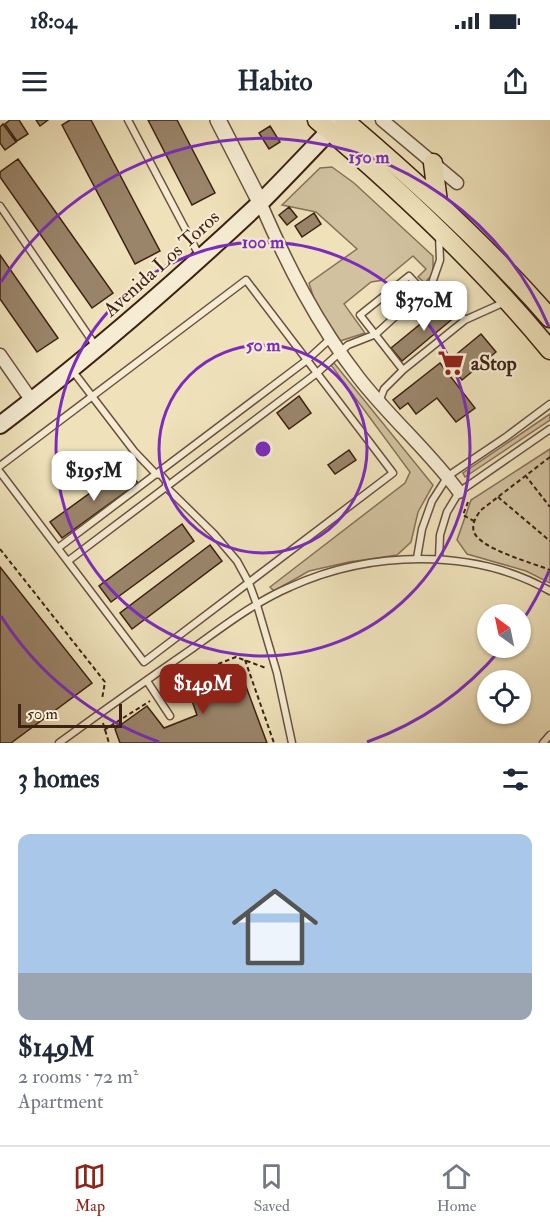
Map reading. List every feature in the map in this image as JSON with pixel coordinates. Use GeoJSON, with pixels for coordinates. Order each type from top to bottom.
{"type":"FeatureCollection","features":[{"type":"Feature","properties":{"kind":"main road","name":"Avenida Los Toros"},"geometry":{"type":"LineString","coordinates":[[0,425],[72,369],[162,293],[260,202],[332,123]]}},
{"type":"Feature","properties":{"kind":"main road"},"geometry":{"type":"LineString","coordinates":[[332,123],[438,202],[501,264],[550,318]]}},
{"type":"Feature","properties":{"kind":"main road"},"geometry":{"type":"LineString","coordinates":[[332,123],[438,227],[508,301],[550,350]]}},
{"type":"Feature","properties":{"kind":"main road"},"geometry":{"type":"LineString","coordinates":[[434,163],[438,202]]}},
{"type":"Feature","properties":{"kind":"street"},"geometry":{"type":"LineString","coordinates":[[218,120],[260,202],[300,289],[330,339],[379,402],[448,476],[459,492]]}},
{"type":"Feature","properties":{"kind":"street"},"geometry":{"type":"LineString","coordinates":[[382,120],[457,183]]}},
{"type":"Feature","properties":{"kind":"street"},"geometry":{"type":"LineString","coordinates":[[0,355],[32,401]]}},
{"type":"Feature","properties":{"kind":"lane"},"geometry":{"type":"LineString","coordinates":[[128,120],[201,257]]}},
{"type":"Feature","properties":{"kind":"lane"},"geometry":{"type":"LineString","coordinates":[[0,206],[97,348]]}},
{"type":"Feature","properties":{"kind":"lane"},"geometry":{"type":"LineString","coordinates":[[68,561],[317,373],[348,345],[376,333],[432,284],[440,260],[438,227]]}},
{"type":"Feature","properties":{"kind":"lane"},"geometry":{"type":"LineString","coordinates":[[403,370],[360,315],[409,276],[423,291]]}},
{"type":"Feature","properties":{"kind":"lane"},"geometry":{"type":"LineString","coordinates":[[0,466],[246,280],[393,473],[144,662],[0,472]]}},
{"type":"Feature","properties":{"kind":"lane"},"geometry":{"type":"LineString","coordinates":[[432,284],[465,320]]}},
{"type":"Feature","properties":{"kind":"lane"},"geometry":{"type":"LineString","coordinates":[[379,402],[384,389],[403,370],[465,320],[508,301]]}},
{"type":"Feature","properties":{"kind":"lane"},"geometry":{"type":"LineString","coordinates":[[58,548],[307,360],[330,339]]}},
{"type":"Feature","properties":{"kind":"lane"},"geometry":{"type":"LineString","coordinates":[[72,369],[134,451],[156,474],[161,475],[166,481],[166,486],[214,534],[237,561],[249,583],[257,605],[277,673],[292,743]]}},
{"type":"Feature","properties":{"kind":"lane"},"geometry":{"type":"LineString","coordinates":[[417,558],[425,520],[432,501],[448,476],[550,404]]}},
{"type":"Feature","properties":{"kind":"lane"},"geometry":{"type":"LineString","coordinates":[[439,558],[440,535],[447,512],[459,492],[550,429]]}},
{"type":"Feature","properties":{"kind":"lane"},"geometry":{"type":"LineString","coordinates":[[59,743],[257,605],[288,587],[316,576],[353,566],[417,558],[439,558],[473,562],[535,582],[550,591]]}},
{"type":"Feature","properties":{"kind":"lane"},"geometry":{"type":"LineString","coordinates":[[147,681],[170,716]]}},
{"type":"Feature","properties":{"kind":"lane"},"geometry":{"type":"LineString","coordinates":[[543,743],[550,735]]}},
{"type":"Feature","properties":{"kind":"path"},"geometry":{"type":"LineString","coordinates":[[550,457],[482,510],[474,521],[474,532],[486,544],[550,570]]}},
{"type":"Feature","properties":{"kind":"path"},"geometry":{"type":"LineString","coordinates":[[525,475],[550,507]]}},
{"type":"Feature","properties":{"kind":"path"},"geometry":{"type":"LineString","coordinates":[[472,482],[479,492],[468,502],[463,515],[474,521]]}},
{"type":"Feature","properties":{"kind":"path"},"geometry":{"type":"LineString","coordinates":[[498,497],[550,541]]}},
{"type":"Feature","properties":{"kind":"path"},"geometry":{"type":"LineString","coordinates":[[0,549],[105,682],[100,713],[109,743]]}},
{"type":"Feature","properties":{"kind":"path"},"geometry":{"type":"LineString","coordinates":[[104,730],[187,676],[236,657],[277,673]]}},
{"type":"Feature","properties":{"kind":"path"},"geometry":{"type":"LineString","coordinates":[[245,660],[274,743]]}},
{"type":"Feature","properties":{"kind":"shaded area"},"geometry":{"type":"Polygon","coordinates":[[[332,167],[354,183],[433,256],[433,273],[425,283],[418,277],[426,269],[413,256],[384,280],[371,282],[344,304],[365,333],[340,341],[315,302],[309,283],[357,249],[316,212],[282,205],[320,168],[332,167]]]}},
{"type":"Feature","properties":{"kind":"shaded area"},"geometry":{"type":"Polygon","coordinates":[[[334,363],[433,485],[418,512],[411,542],[397,555],[309,571],[274,591],[270,587],[405,483],[410,472],[331,365],[334,363]]]}},
{"type":"Feature","properties":{"kind":"shaded area"},"geometry":{"type":"Polygon","coordinates":[[[550,414],[550,420],[465,477],[463,473],[550,414]]]}},
{"type":"Feature","properties":{"kind":"shaded area"},"geometry":{"type":"Polygon","coordinates":[[[550,449],[550,583],[526,571],[467,554],[457,540],[471,500],[550,449]]]}},
{"type":"Feature","properties":{"kind":"building"},"geometry":{"type":"Polygon","coordinates":[[[10,120],[19,120],[28,134],[17,141],[5,124],[10,120]]]}},
{"type":"Feature","properties":{"kind":"building"},"geometry":{"type":"Polygon","coordinates":[[[36,120],[48,120],[40,126],[36,120]]]}},
{"type":"Feature","properties":{"kind":"building"},"geometry":{"type":"Polygon","coordinates":[[[70,120],[91,120],[160,251],[135,264],[62,125],[70,120]]]}},
{"type":"Feature","properties":{"kind":"building"},"geometry":{"type":"Polygon","coordinates":[[[148,120],[177,120],[215,193],[192,205],[148,120]]]}},
{"type":"Feature","properties":{"kind":"building"},"geometry":{"type":"Polygon","coordinates":[[[3,124],[16,142],[5,150],[0,143],[0,127],[3,124]]]}},
{"type":"Feature","properties":{"kind":"building"},"geometry":{"type":"Polygon","coordinates":[[[270,126],[280,142],[269,149],[259,133],[270,126]]]}},
{"type":"Feature","properties":{"kind":"building"},"geometry":{"type":"Polygon","coordinates":[[[18,159],[113,293],[92,308],[0,177],[0,172],[18,159]]]}},
{"type":"Feature","properties":{"kind":"building"},"geometry":{"type":"Polygon","coordinates":[[[289,207],[297,217],[287,225],[279,215],[289,207]]]}},
{"type":"Feature","properties":{"kind":"building"},"geometry":{"type":"Polygon","coordinates":[[[314,213],[321,224],[302,237],[295,226],[314,213]]]}},
{"type":"Feature","properties":{"kind":"building"},"geometry":{"type":"Polygon","coordinates":[[[0,255],[58,338],[37,352],[0,299],[0,255]]]}},
{"type":"Feature","properties":{"kind":"building"},"geometry":{"type":"Polygon","coordinates":[[[446,303],[456,316],[402,361],[391,348],[446,303]]]}},
{"type":"Feature","properties":{"kind":"building"},"geometry":{"type":"Polygon","coordinates":[[[481,334],[496,352],[462,380],[447,362],[481,334]]]}},
{"type":"Feature","properties":{"kind":"building"},"geometry":{"type":"Polygon","coordinates":[[[440,363],[475,408],[456,422],[437,398],[416,414],[408,403],[400,409],[393,400],[440,363]]]}},
{"type":"Feature","properties":{"kind":"building"},"geometry":{"type":"Polygon","coordinates":[[[299,396],[311,413],[289,429],[277,413],[299,396]]]}},
{"type":"Feature","properties":{"kind":"building"},"geometry":{"type":"Polygon","coordinates":[[[349,450],[356,460],[335,474],[328,465],[349,450]]]}},
{"type":"Feature","properties":{"kind":"building"},"geometry":{"type":"Polygon","coordinates":[[[126,467],[138,483],[62,538],[50,522],[126,467]]]}},
{"type":"Feature","properties":{"kind":"building"},"geometry":{"type":"Polygon","coordinates":[[[182,524],[194,541],[111,602],[99,586],[182,524]]]}},
{"type":"Feature","properties":{"kind":"building"},"geometry":{"type":"Polygon","coordinates":[[[210,545],[222,561],[132,629],[120,613],[210,545]]]}},
{"type":"Feature","properties":{"kind":"building"},"geometry":{"type":"Polygon","coordinates":[[[0,567],[92,683],[11,743],[0,743],[0,567]]]}},
{"type":"Feature","properties":{"kind":"building"},"geometry":{"type":"Polygon","coordinates":[[[238,665],[267,743],[120,743],[115,729],[147,706],[164,728],[197,715],[185,681],[238,665]]]}},
{"type":"Feature","properties":{"kind":"place","name":"aStop"},"geometry":{"type":"Point","coordinates":[451,363]}}]}
